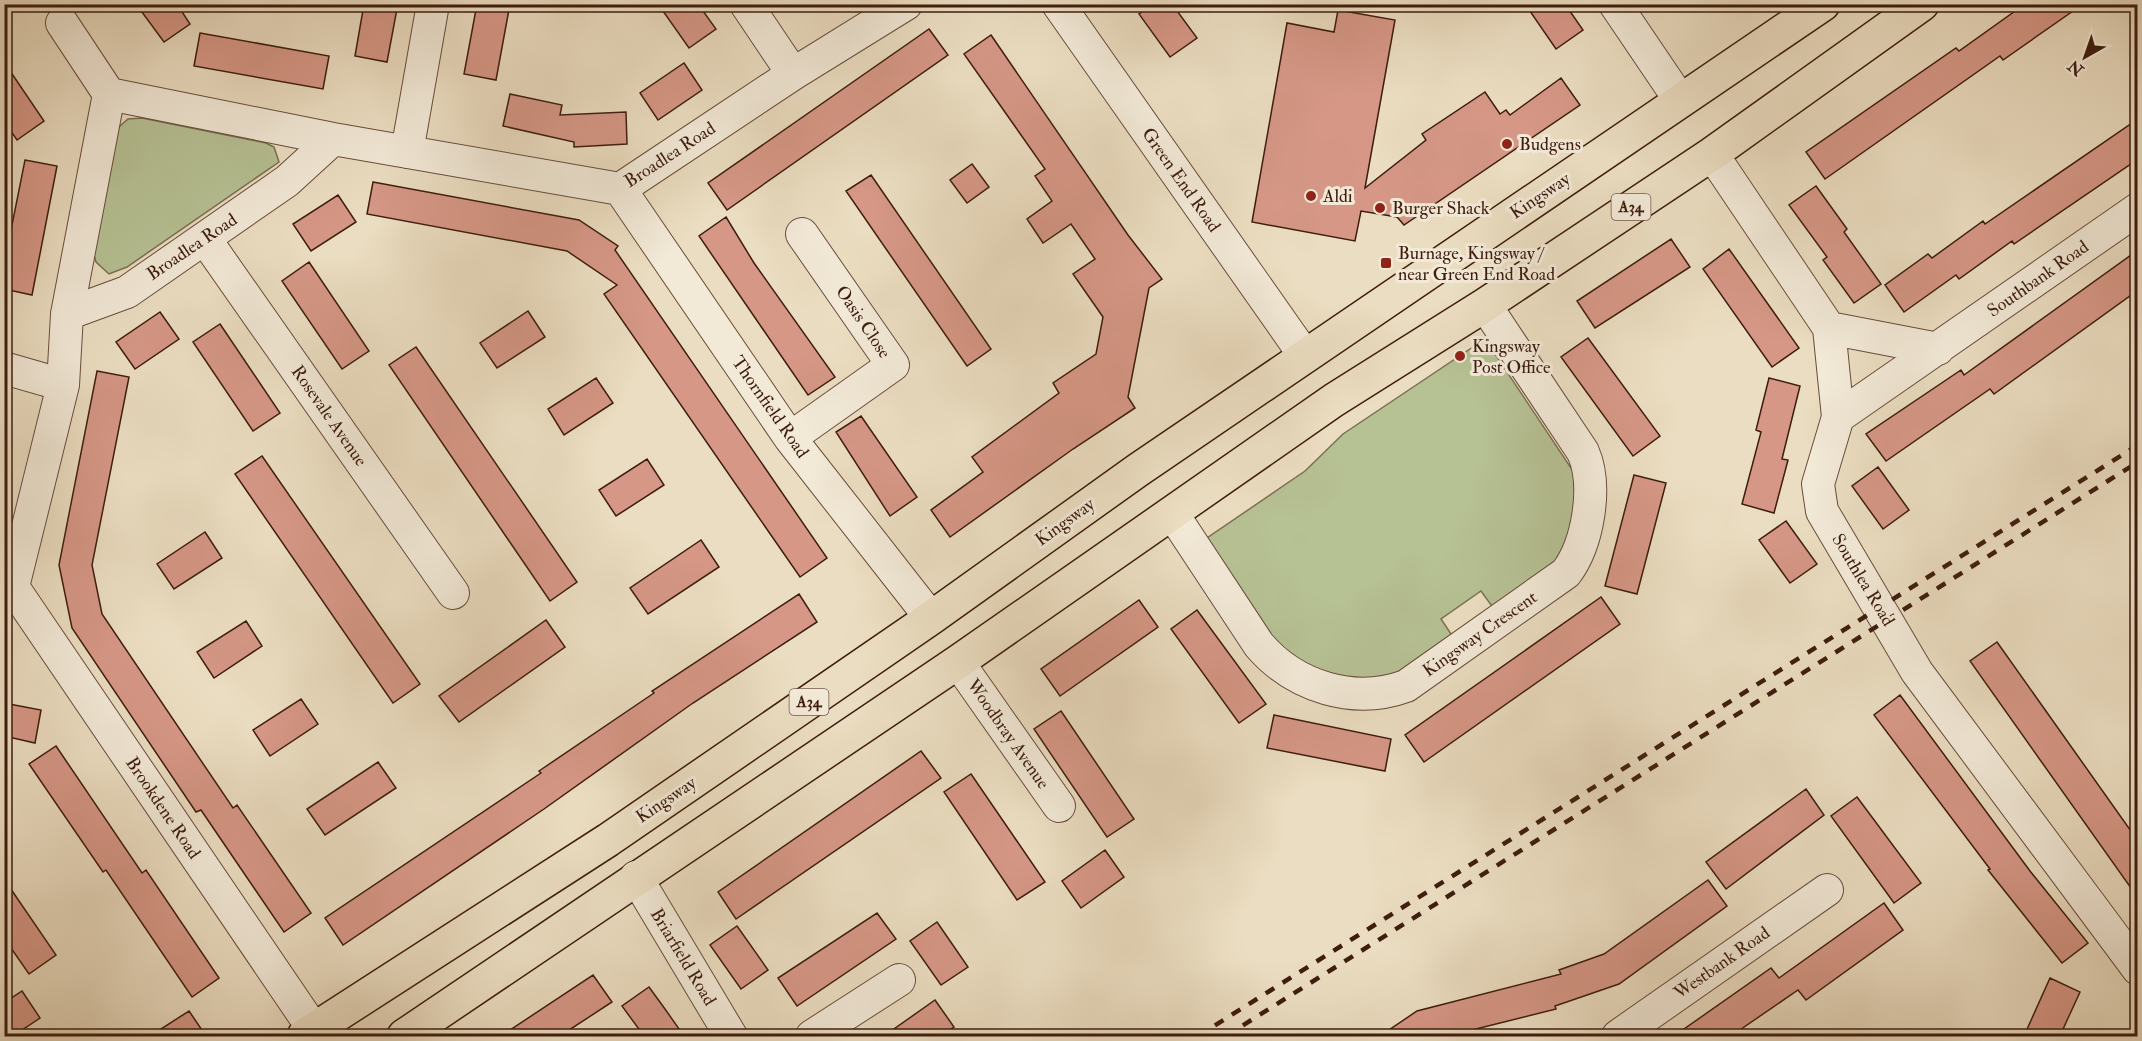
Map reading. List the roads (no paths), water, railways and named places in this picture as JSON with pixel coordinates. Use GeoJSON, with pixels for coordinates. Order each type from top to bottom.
{"type":"FeatureCollection","features":[{"type":"Feature","properties":{"kind":"highway","name":"Kingsway"},"geometry":{"type":"LineString","coordinates":[[309,1033],[608,840],[931,618],[1137,470],[1823,4]]}},
{"type":"Feature","properties":{"kind":"highway","name":"A34"},"geometry":{"type":"LineString","coordinates":[[404,1036],[958,662],[1334,400],[1485,305],[1712,154],[1922,4]]}},
{"type":"Feature","properties":{"kind":"highway"},"geometry":{"type":"LineString","coordinates":[[1305,356],[1334,400]]}},
{"type":"Feature","properties":{"kind":"street"},"geometry":{"type":"LineString","coordinates":[[407,152],[433,4]]}},
{"type":"Feature","properties":{"kind":"street"},"geometry":{"type":"LineString","coordinates":[[746,4],[793,74]]}},
{"type":"Feature","properties":{"kind":"street","name":"Broadlea Road"},"geometry":{"type":"LineString","coordinates":[[109,94],[333,139],[620,189],[793,74],[906,4]]}},
{"type":"Feature","properties":{"kind":"street","name":"Green End Road"},"geometry":{"type":"LineString","coordinates":[[1058,4],[1305,356]]}},
{"type":"Feature","properties":{"kind":"street"},"geometry":{"type":"LineString","coordinates":[[1615,4],[1680,100]]}},
{"type":"Feature","properties":{"kind":"street"},"geometry":{"type":"LineString","coordinates":[[9,590],[63,386],[67,314],[109,94],[62,23]]}},
{"type":"Feature","properties":{"kind":"street","name":"Broadlea Road"},"geometry":{"type":"LineString","coordinates":[[67,314],[127,292],[287,181],[333,139]]}},
{"type":"Feature","properties":{"kind":"street","name":"Southlea Road"},"geometry":{"type":"LineString","coordinates":[[1712,154],[1829,328],[1838,417],[1818,484],[1822,511],[1917,672],[2138,969]]}},
{"type":"Feature","properties":{"kind":"street","name":"Thornfield Road"},"geometry":{"type":"LineString","coordinates":[[620,189],[790,438],[931,618]]}},
{"type":"Feature","properties":{"kind":"street","name":"Southbank Road"},"geometry":{"type":"LineString","coordinates":[[1838,417],[2138,209]]}},
{"type":"Feature","properties":{"kind":"street","name":"Oasis Close"},"geometry":{"type":"LineString","coordinates":[[790,438],[893,365],[802,234]]}},
{"type":"Feature","properties":{"kind":"street","name":"Rosevale Avenue"},"geometry":{"type":"LineString","coordinates":[[205,240],[453,592]]}},
{"type":"Feature","properties":{"kind":"street","name":"Kingsway Crescent"},"geometry":{"type":"LineString","coordinates":[[1172,513],[1259,645],[1275,664],[1311,683],[1356,695],[1389,692],[1406,686],[1566,573],[1576,560],[1582,545],[1592,483],[1590,466],[1485,305]]}},
{"type":"Feature","properties":{"kind":"street"},"geometry":{"type":"LineString","coordinates":[[1829,328],[1938,349]]}},
{"type":"Feature","properties":{"kind":"street"},"geometry":{"type":"LineString","coordinates":[[4,369],[63,386]]}},
{"type":"Feature","properties":{"kind":"street","name":"Brookdene Road"},"geometry":{"type":"LineString","coordinates":[[9,590],[309,1033]]}},
{"type":"Feature","properties":{"kind":"street","name":"Woodbray Avenue"},"geometry":{"type":"LineString","coordinates":[[958,662],[1059,806]]}},
{"type":"Feature","properties":{"kind":"street","name":"Briarfield Road"},"geometry":{"type":"LineString","coordinates":[[636,878],[730,1036]]}},
{"type":"Feature","properties":{"kind":"street","name":"Westbank Road"},"geometry":{"type":"LineString","coordinates":[[1618,1036],[1827,890]]}},
{"type":"Feature","properties":{"kind":"street"},"geometry":{"type":"LineString","coordinates":[[812,1036],[898,980]]}},
{"type":"Feature","properties":{"kind":"railway"},"geometry":{"type":"LineString","coordinates":[[1198,1036],[2138,445]]}},
{"type":"Feature","properties":{"kind":"railway"},"geometry":{"type":"LineString","coordinates":[[1226,1036],[2138,462]]}},
{"type":"Feature","properties":{"kind":"place","name":"Budgens"},"geometry":{"type":"Point","coordinates":[1507,144]}},
{"type":"Feature","properties":{"kind":"place","name":"Aldi"},"geometry":{"type":"Point","coordinates":[1311,196]}},
{"type":"Feature","properties":{"kind":"place","name":"Burger Shack"},"geometry":{"type":"Point","coordinates":[1380,208]}},
{"type":"Feature","properties":{"kind":"place","name":"Burnage, Kingsway / near Green End Road"},"geometry":{"type":"Point","coordinates":[1386,263]}},
{"type":"Feature","properties":{"kind":"place","name":"Kingsway Post Office"},"geometry":{"type":"Point","coordinates":[1460,356]}}]}
